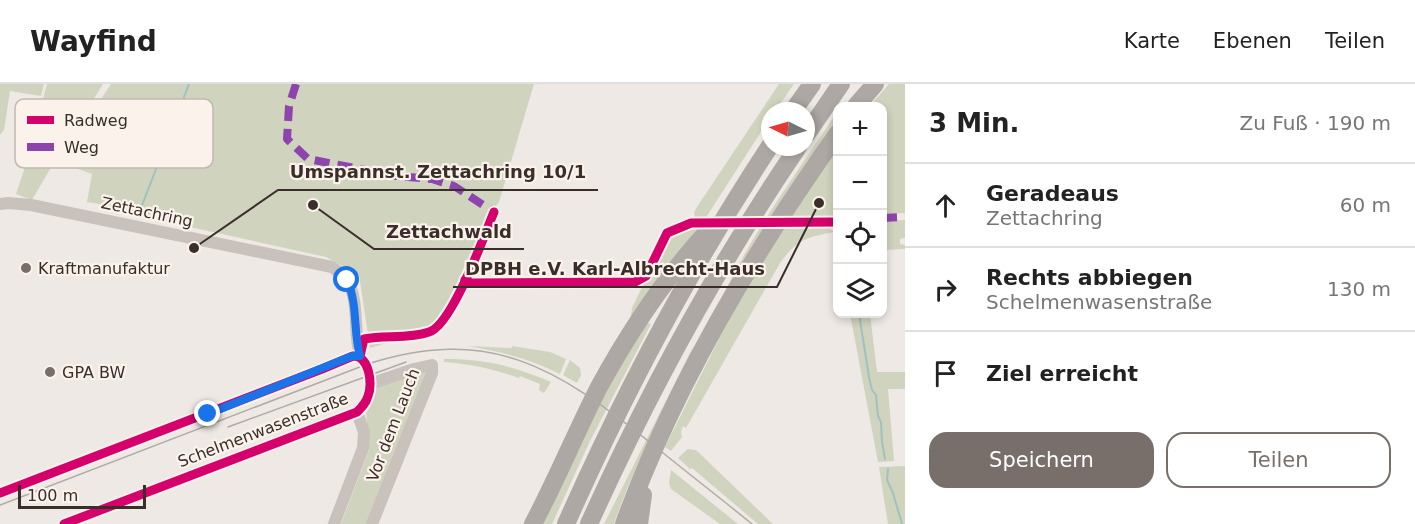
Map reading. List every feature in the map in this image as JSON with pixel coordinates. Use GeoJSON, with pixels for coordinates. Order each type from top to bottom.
{"type":"FeatureCollection","features":[{"type":"Feature","properties":{"kind":"highway"},"geometry":{"type":"LineString","coordinates":[[800,102],[812,84]]}},
{"type":"Feature","properties":{"kind":"highway"},"geometry":{"type":"LineString","coordinates":[[815,122],[841,84]]}},
{"type":"Feature","properties":{"kind":"highway"},"geometry":{"type":"LineString","coordinates":[[859,102],[875,84]]}},
{"type":"Feature","properties":{"kind":"highway"},"geometry":{"type":"LineString","coordinates":[[624,524],[685,385],[720,320],[781,218],[833,138]]}},
{"type":"Feature","properties":{"kind":"highway"},"geometry":{"type":"LineString","coordinates":[[566,524],[636,377],[726,214],[764,156]]}},
{"type":"Feature","properties":{"kind":"highway"},"geometry":{"type":"LineString","coordinates":[[589,524],[650,396],[688,324],[747,225],[792,156]]}},
{"type":"Feature","properties":{"kind":"highway"},"geometry":{"type":"LineString","coordinates":[[535,524],[598,389],[629,337],[695,246],[726,214]]}},
{"type":"Feature","properties":{"kind":"highway"},"geometry":{"type":"LineString","coordinates":[[639,524],[651,458]]}},
{"type":"Feature","properties":{"kind":"street","name":"Zettachring"},"geometry":{"type":"LineString","coordinates":[[0,204],[31,206],[333,267],[344,276],[350,286],[360,356]]}},
{"type":"Feature","properties":{"kind":"street"},"geometry":{"type":"LineString","coordinates":[[0,493],[352,356],[360,356],[370,384]]}},
{"type":"Feature","properties":{"kind":"street","name":"Vor dem Lauch"},"geometry":{"type":"LineString","coordinates":[[370,384],[432,365],[432,372],[372,524]]}},
{"type":"Feature","properties":{"kind":"street","name":"Schelmenwasenstraße"},"geometry":{"type":"LineString","coordinates":[[64,524],[357,412],[367,400],[370,384]]}},
{"type":"Feature","properties":{"kind":"street","name":"Vor dem Lauch"},"geometry":{"type":"LineString","coordinates":[[334,524],[363,448],[364,432],[357,412]]}},
{"type":"Feature","properties":{"kind":"green space"},"geometry":{"type":"Polygon","coordinates":[[[0,84],[44,84],[41,96],[10,91],[4,130],[0,135],[0,84]]]}},
{"type":"Feature","properties":{"kind":"green space"},"geometry":{"type":"Polygon","coordinates":[[[47,84],[103,84],[94,99],[43,99],[47,84]]]}},
{"type":"Feature","properties":{"kind":"green space"},"geometry":{"type":"Polygon","coordinates":[[[111,84],[534,84],[499,202],[494,208],[439,325],[431,330],[370,348],[359,275],[326,257],[126,213],[127,209],[87,202],[92,174],[76,168],[213,168],[213,99],[101,99],[111,84]]]}},
{"type":"Feature","properties":{"kind":"green space"},"geometry":{"type":"Polygon","coordinates":[[[779,84],[794,84],[781,102],[767,102],[779,84]]]}},
{"type":"Feature","properties":{"kind":"green space"},"geometry":{"type":"Polygon","coordinates":[[[889,84],[905,84],[905,213],[887,214],[887,102],[873,102],[889,84]]]}},
{"type":"Feature","properties":{"kind":"green space"},"geometry":{"type":"Polygon","coordinates":[[[761,111],[761,132],[705,219],[630,324],[632,308],[667,235],[673,230],[697,225],[700,220],[695,218],[694,212],[761,111]]]}},
{"type":"Feature","properties":{"kind":"green space"},"geometry":{"type":"Polygon","coordinates":[[[833,118],[833,129],[716,312],[756,234],[807,156],[815,156],[815,144],[833,118]]]}},
{"type":"Feature","properties":{"kind":"green space"},"geometry":{"type":"Polygon","coordinates":[[[833,152],[833,218],[790,220],[833,152]]]}},
{"type":"Feature","properties":{"kind":"green space"},"geometry":{"type":"Polygon","coordinates":[[[25,168],[51,168],[32,200],[16,194],[25,168]]]}},
{"type":"Feature","properties":{"kind":"green space"},"geometry":{"type":"Polygon","coordinates":[[[905,220],[905,238],[900,239],[900,244],[905,245],[905,249],[887,250],[887,221],[905,220]]]}},
{"type":"Feature","properties":{"kind":"green space"},"geometry":{"type":"Polygon","coordinates":[[[786,225],[828,227],[833,231],[803,240],[792,248],[780,263],[686,428],[683,426],[682,437],[671,451],[665,447],[741,295],[786,225]]]}},
{"type":"Feature","properties":{"kind":"green space"},"geometry":{"type":"Polygon","coordinates":[[[851,318],[870,318],[877,372],[905,372],[905,389],[888,389],[894,461],[878,462],[851,318]]]}},
{"type":"Feature","properties":{"kind":"green space"},"geometry":{"type":"Polygon","coordinates":[[[646,322],[651,324],[590,441],[552,524],[542,524],[594,411],[646,322]]]}},
{"type":"Feature","properties":{"kind":"green space"},"geometry":{"type":"Polygon","coordinates":[[[694,345],[632,478],[614,524],[604,524],[694,345]]]}},
{"type":"Feature","properties":{"kind":"green space"},"geometry":{"type":"Polygon","coordinates":[[[466,346],[512,348],[512,346],[550,352],[566,359],[560,374],[514,356],[466,346]]]}},
{"type":"Feature","properties":{"kind":"green space"},"geometry":{"type":"Polygon","coordinates":[[[444,359],[473,360],[499,365],[551,382],[544,393],[539,390],[540,384],[520,376],[519,378],[482,367],[444,362],[444,359]]]}},
{"type":"Feature","properties":{"kind":"green space"},"geometry":{"type":"Polygon","coordinates":[[[570,360],[580,368],[581,375],[577,383],[563,375],[570,360]]]}},
{"type":"Feature","properties":{"kind":"green space"},"geometry":{"type":"Polygon","coordinates":[[[425,372],[425,379],[368,524],[341,524],[369,450],[366,412],[376,386],[425,372]]]}},
{"type":"Feature","properties":{"kind":"green space"},"geometry":{"type":"Polygon","coordinates":[[[688,449],[696,450],[773,524],[758,524],[692,468],[690,469],[678,458],[688,449]]]}},
{"type":"Feature","properties":{"kind":"green space"},"geometry":{"type":"Polygon","coordinates":[[[905,466],[905,524],[888,524],[879,467],[905,466]]]}},
{"type":"Feature","properties":{"kind":"green space"},"geometry":{"type":"Polygon","coordinates":[[[671,470],[738,524],[720,524],[671,489],[669,483],[671,470]]]}},
{"type":"Feature","properties":{"kind":"waterway"},"geometry":{"type":"LineString","coordinates":[[183,99],[189,84]]}},
{"type":"Feature","properties":{"kind":"waterway"},"geometry":{"type":"LineString","coordinates":[[139,213],[156,168]]}},
{"type":"Feature","properties":{"kind":"waterway"},"geometry":{"type":"LineString","coordinates":[[860,318],[869,377],[872,390],[876,395],[878,416],[881,422],[885,459]]}},
{"type":"Feature","properties":{"kind":"waterway"},"geometry":{"type":"LineString","coordinates":[[888,469],[887,480],[902,524]]}},
{"type":"Feature","properties":{"kind":"tram line"},"geometry":{"type":"LineString","coordinates":[[0,505],[365,365],[409,354],[449,349],[486,352],[520,361],[552,375],[585,394],[618,417],[752,524]]}},
{"type":"Feature","properties":{"kind":"tram line"},"geometry":{"type":"LineString","coordinates":[[228,427],[406,362]]}},
{"type":"Feature","properties":{"kind":"marked path"},"geometry":{"type":"LineString","coordinates":[[296,84],[289,106],[287,139],[308,159],[396,176],[432,179],[454,186],[494,212]]}},
{"type":"Feature","properties":{"kind":"marked path"},"geometry":{"type":"LineString","coordinates":[[887,218],[905,217]]}},
{"type":"Feature","properties":{"kind":"cycle path"},"geometry":{"type":"LineString","coordinates":[[360,356],[364,339],[421,334],[438,326],[457,297],[494,212]]}},
{"type":"Feature","properties":{"kind":"cycle path"},"geometry":{"type":"LineString","coordinates":[[465,280],[471,283],[635,282],[646,276],[667,233],[691,223],[833,222]]}},
{"type":"Feature","properties":{"kind":"cycle path"},"geometry":{"type":"LineString","coordinates":[[0,493],[353,356],[363,360],[366,365],[370,378],[369,391],[365,403],[357,412],[64,524]]}},
{"type":"Feature","properties":{"kind":"place","name":"DPBH e.V. Karl-Albrecht-Haus"},"geometry":{"type":"Point","coordinates":[819,203]}},
{"type":"Feature","properties":{"kind":"place","name":"Zettachwald"},"geometry":{"type":"Point","coordinates":[313,205]}},
{"type":"Feature","properties":{"kind":"place","name":"Umspannst. Zettachring 10/1"},"geometry":{"type":"Point","coordinates":[194,248]}},
{"type":"Feature","properties":{"kind":"place","name":"Kraftmanufaktur"},"geometry":{"type":"Point","coordinates":[26,268]}},
{"type":"Feature","properties":{"kind":"place","name":"GPA BW"},"geometry":{"type":"Point","coordinates":[50,372]}},
{"type":"Feature","properties":{"kind":"route"},"geometry":{"type":"LineString","coordinates":[[208,414],[352,356],[360,356],[353,301],[347,280]]}}]}
